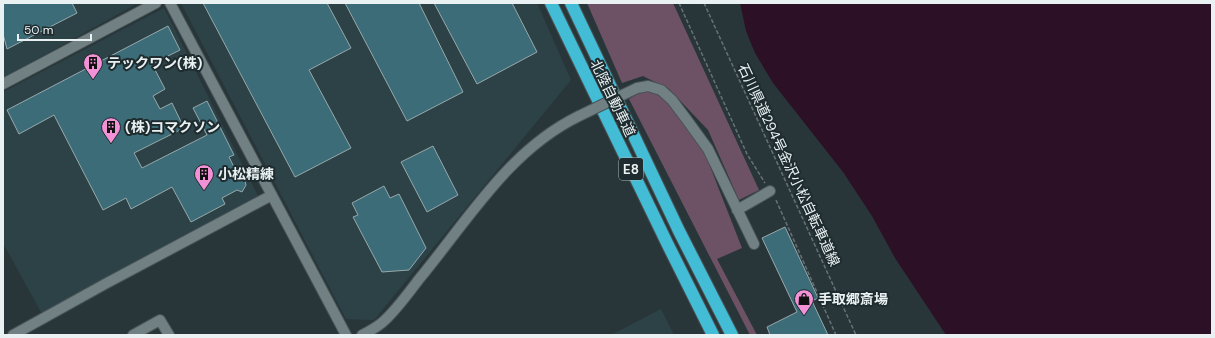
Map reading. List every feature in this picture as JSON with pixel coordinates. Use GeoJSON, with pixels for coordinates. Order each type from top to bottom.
{"type":"FeatureCollection","features":[{"type":"Feature","properties":{"kind":"highway","name":"北陸自動車道"},"geometry":{"type":"LineString","coordinates":[[551,3],[713,335]]}},
{"type":"Feature","properties":{"kind":"highway","name":"北陸自動車道"},"geometry":{"type":"LineString","coordinates":[[571,3],[672,217],[732,335]]}},
{"type":"Feature","properties":{"kind":"street"},"geometry":{"type":"LineString","coordinates":[[3,84],[156,3]]}},
{"type":"Feature","properties":{"kind":"street"},"geometry":{"type":"LineString","coordinates":[[170,3],[346,335]]}},
{"type":"Feature","properties":{"kind":"street"},"geometry":{"type":"LineString","coordinates":[[362,335],[385,320],[438,256],[489,190],[515,162],[540,139],[566,122],[637,88],[648,86],[661,90],[672,100],[708,149],[754,244]]}},
{"type":"Feature","properties":{"kind":"street"},"geometry":{"type":"LineString","coordinates":[[737,210],[770,191]]}},
{"type":"Feature","properties":{"kind":"street"},"geometry":{"type":"LineString","coordinates":[[13,335],[272,195]]}},
{"type":"Feature","properties":{"kind":"street"},"geometry":{"type":"LineString","coordinates":[[134,335],[160,320],[169,335]]}},
{"type":"Feature","properties":{"kind":"path"},"geometry":{"type":"LineString","coordinates":[[679,3],[747,154],[776,200],[836,335]]}},
{"type":"Feature","properties":{"kind":"path","name":"石川県道294号金沢小松自転車道線"},"geometry":{"type":"LineString","coordinates":[[704,3],[856,335]]}},
{"type":"Feature","properties":{"kind":"shaded area"},"geometry":{"type":"Polygon","coordinates":[[[3,3],[138,3],[3,78],[3,3]]]}},
{"type":"Feature","properties":{"kind":"shaded area","name":"小松精練"},"geometry":{"type":"Polygon","coordinates":[[[181,3],[537,3],[571,80],[374,320],[346,319],[181,3]]]}},
{"type":"Feature","properties":{"kind":"shaded area"},"geometry":{"type":"Polygon","coordinates":[[[587,3],[673,3],[759,190],[739,200],[708,130],[669,89],[643,76],[622,83],[587,3]]]}},
{"type":"Feature","properties":{"kind":"shaded area"},"geometry":{"type":"Polygon","coordinates":[[[740,3],[1212,3],[1212,335],[946,335],[895,258],[872,216],[843,172],[773,83],[755,53],[746,31],[740,3]]]}},
{"type":"Feature","properties":{"kind":"shaded area"},"geometry":{"type":"Polygon","coordinates":[[[164,8],[258,196],[42,314],[3,243],[3,92],[164,8]]]}},
{"type":"Feature","properties":{"kind":"shaded area"},"geometry":{"type":"Polygon","coordinates":[[[640,92],[653,92],[665,100],[704,151],[742,248],[717,259],[757,335],[750,335],[629,99],[640,92]]]}},
{"type":"Feature","properties":{"kind":"shaded area"},"geometry":{"type":"Polygon","coordinates":[[[661,309],[674,335],[611,335],[661,309]]]}},
{"type":"Feature","properties":{"kind":"building"},"geometry":{"type":"Polygon","coordinates":[[[3,3],[72,3],[77,13],[7,49],[3,34],[3,3]]]}},
{"type":"Feature","properties":{"kind":"building"},"geometry":{"type":"Polygon","coordinates":[[[203,3],[327,3],[351,48],[309,70],[351,148],[295,177],[203,3]]]}},
{"type":"Feature","properties":{"kind":"building"},"geometry":{"type":"Polygon","coordinates":[[[345,3],[419,3],[463,92],[407,121],[345,3]]]}},
{"type":"Feature","properties":{"kind":"building"},"geometry":{"type":"Polygon","coordinates":[[[434,3],[512,3],[537,52],[477,84],[434,3]]]}},
{"type":"Feature","properties":{"kind":"building","name":"(株)コマクソン"},"geometry":{"type":"Polygon","coordinates":[[[168,26],[180,50],[152,64],[165,89],[153,96],[160,109],[172,103],[184,128],[134,153],[142,168],[207,135],[193,108],[207,101],[234,155],[229,157],[238,175],[244,177],[246,185],[242,192],[237,190],[222,198],[225,204],[191,222],[172,187],[131,209],[126,198],[103,210],[54,115],[19,134],[7,110],[168,26]]]}},
{"type":"Feature","properties":{"kind":"building"},"geometry":{"type":"Polygon","coordinates":[[[433,146],[458,195],[427,212],[401,162],[433,146]]]}},
{"type":"Feature","properties":{"kind":"building"},"geometry":{"type":"Polygon","coordinates":[[[384,186],[390,198],[399,194],[426,248],[409,270],[382,272],[353,217],[358,215],[352,203],[384,186]]]}},
{"type":"Feature","properties":{"kind":"building"},"geometry":{"type":"Polygon","coordinates":[[[785,227],[818,298],[812,301],[828,335],[770,335],[767,327],[797,312],[762,238],[785,227]]]}},
{"type":"Feature","properties":{"kind":"place","name":"テックワン(株)"},"geometry":{"type":"Point","coordinates":[93,80]}},
{"type":"Feature","properties":{"kind":"place","name":"(株)コマクソン"},"geometry":{"type":"Point","coordinates":[111,144]}},
{"type":"Feature","properties":{"kind":"place","name":"小松精練"},"geometry":{"type":"Point","coordinates":[204,191]}},
{"type":"Feature","properties":{"kind":"place","name":"手取郷斎場"},"geometry":{"type":"Point","coordinates":[804,316]}}]}
